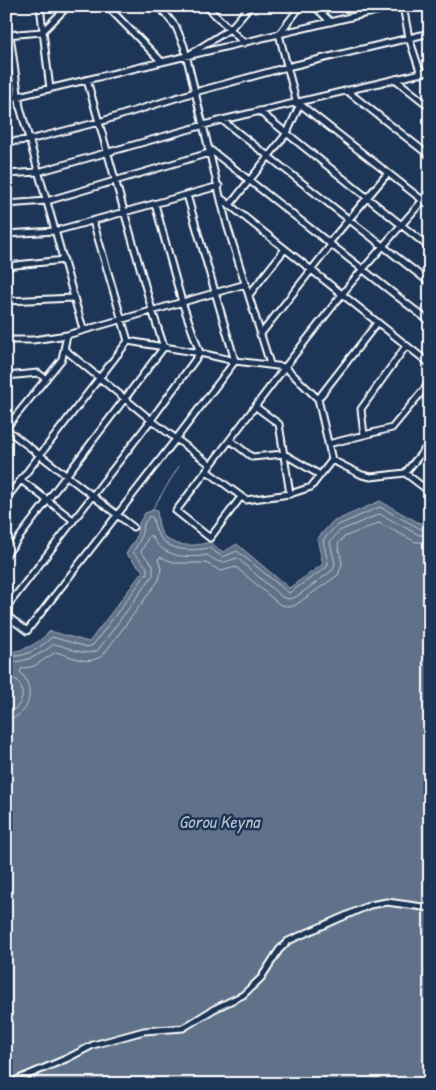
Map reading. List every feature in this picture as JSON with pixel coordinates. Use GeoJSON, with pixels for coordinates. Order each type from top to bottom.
{"type":"FeatureCollection","features":[{"type":"Feature","properties":{"kind":"street"},"geometry":{"type":"LineString","coordinates":[[40,6],[50,89]]}},
{"type":"Feature","properties":{"kind":"street"},"geometry":{"type":"LineString","coordinates":[[68,6],[42,32],[8,35],[18,96],[29,140],[83,329]]}},
{"type":"Feature","properties":{"kind":"street"},"geometry":{"type":"LineString","coordinates":[[107,6],[162,62]]}},
{"type":"Feature","properties":{"kind":"street"},"geometry":{"type":"LineString","coordinates":[[159,6],[176,27],[184,46],[227,225],[270,364]]}},
{"type":"Feature","properties":{"kind":"street"},"geometry":{"type":"LineString","coordinates":[[206,6],[244,43]]}},
{"type":"Feature","properties":{"kind":"street"},"geometry":{"type":"LineString","coordinates":[[186,56],[230,29],[250,6]]}},
{"type":"Feature","properties":{"kind":"street"},"geometry":{"type":"LineString","coordinates":[[279,34],[301,6]]}},
{"type":"Feature","properties":{"kind":"street"},"geometry":{"type":"LineString","coordinates":[[314,6],[331,22]]}},
{"type":"Feature","properties":{"kind":"street"},"geometry":{"type":"LineString","coordinates":[[362,6],[370,13]]}},
{"type":"Feature","properties":{"kind":"street"},"geometry":{"type":"LineString","coordinates":[[6,99],[397,6]]}},
{"type":"Feature","properties":{"kind":"street"},"geometry":{"type":"LineString","coordinates":[[403,6],[409,38],[420,74]]}},
{"type":"Feature","properties":{"kind":"street"},"geometry":{"type":"LineString","coordinates":[[6,142],[29,140],[287,67],[430,33]]}},
{"type":"Feature","properties":{"kind":"street"},"geometry":{"type":"LineString","coordinates":[[279,34],[298,102],[430,206]]}},
{"type":"Feature","properties":{"kind":"street"},"geometry":{"type":"LineString","coordinates":[[6,174],[38,172],[222,120],[346,90],[429,73]]}},
{"type":"Feature","properties":{"kind":"street"},"geometry":{"type":"LineString","coordinates":[[395,79],[430,107]]}},
{"type":"Feature","properties":{"kind":"street"},"geometry":{"type":"LineString","coordinates":[[87,80],[164,347]]}},
{"type":"Feature","properties":{"kind":"street"},"geometry":{"type":"LineString","coordinates":[[346,90],[430,156]]}},
{"type":"Feature","properties":{"kind":"street"},"geometry":{"type":"LineString","coordinates":[[230,205],[286,133],[298,102]]}},
{"type":"Feature","properties":{"kind":"street"},"geometry":{"type":"LineString","coordinates":[[259,111],[430,248]]}},
{"type":"Feature","properties":{"kind":"street"},"geometry":{"type":"LineString","coordinates":[[222,120],[430,283]]}},
{"type":"Feature","properties":{"kind":"street"},"geometry":{"type":"LineString","coordinates":[[209,151],[249,180],[430,322]]}},
{"type":"Feature","properties":{"kind":"street"},"geometry":{"type":"LineString","coordinates":[[6,204],[47,201],[115,182],[209,151]]}},
{"type":"Feature","properties":{"kind":"street"},"geometry":{"type":"LineString","coordinates":[[260,335],[388,173]]}},
{"type":"Feature","properties":{"kind":"street"},"geometry":{"type":"LineString","coordinates":[[6,234],[55,231],[219,186]]}},
{"type":"Feature","properties":{"kind":"street"},"geometry":{"type":"LineString","coordinates":[[241,497],[210,538],[176,511],[342,295],[430,192]]}},
{"type":"Feature","properties":{"kind":"street"},"geometry":{"type":"LineString","coordinates":[[187,195],[235,360]]}},
{"type":"Feature","properties":{"kind":"street"},"geometry":{"type":"LineString","coordinates":[[222,199],[427,362],[430,354]]}},
{"type":"Feature","properties":{"kind":"street"},"geometry":{"type":"LineString","coordinates":[[155,204],[182,302],[200,353]]}},
{"type":"Feature","properties":{"kind":"street"},"geometry":{"type":"LineString","coordinates":[[93,221],[128,341]]}},
{"type":"Feature","properties":{"kind":"street"},"geometry":{"type":"LineString","coordinates":[[249,295],[285,249]]}},
{"type":"Feature","properties":{"kind":"street"},"geometry":{"type":"LineString","coordinates":[[6,266],[64,260]]}},
{"type":"Feature","properties":{"kind":"street"},"geometry":{"type":"LineString","coordinates":[[6,340],[34,340],[67,335],[121,318],[246,284]]}},
{"type":"Feature","properties":{"kind":"street"},"geometry":{"type":"LineString","coordinates":[[6,301],[74,298]]}},
{"type":"Feature","properties":{"kind":"street"},"geometry":{"type":"LineString","coordinates":[[318,399],[377,323]]}},
{"type":"Feature","properties":{"kind":"street"},"geometry":{"type":"LineString","coordinates":[[67,335],[62,359],[6,429],[133,527]]}},
{"type":"Feature","properties":{"kind":"street"},"geometry":{"type":"LineString","coordinates":[[128,341],[285,367],[318,399],[332,460],[362,475],[405,473],[430,492]]}},
{"type":"Feature","properties":{"kind":"street"},"geometry":{"type":"LineString","coordinates":[[6,499],[128,341]]}},
{"type":"Feature","properties":{"kind":"street"},"geometry":{"type":"LineString","coordinates":[[364,435],[361,409],[406,346]]}},
{"type":"Feature","properties":{"kind":"street"},"geometry":{"type":"LineString","coordinates":[[6,555],[164,347]]}},
{"type":"Feature","properties":{"kind":"street"},"geometry":{"type":"LineString","coordinates":[[64,349],[99,379],[211,465]]}},
{"type":"Feature","properties":{"kind":"street"},"geometry":{"type":"LineString","coordinates":[[6,608],[151,420],[200,353]]}},
{"type":"Feature","properties":{"kind":"street"},"geometry":{"type":"LineString","coordinates":[[6,615],[26,631],[176,439],[235,360]]}},
{"type":"Feature","properties":{"kind":"street"},"geometry":{"type":"LineString","coordinates":[[6,376],[38,373],[46,378]]}},
{"type":"Feature","properties":{"kind":"street"},"geometry":{"type":"LineString","coordinates":[[328,444],[392,428],[430,382]]}},
{"type":"Feature","properties":{"kind":"street"},"geometry":{"type":"LineString","coordinates":[[256,407],[279,424],[290,494]]}},
{"type":"Feature","properties":{"kind":"street"},"geometry":{"type":"LineString","coordinates":[[230,440],[252,457],[284,454],[320,475]]}},
{"type":"Feature","properties":{"kind":"street"},"geometry":{"type":"LineString","coordinates":[[405,473],[430,443]]}},
{"type":"Feature","properties":{"kind":"street"},"geometry":{"type":"LineString","coordinates":[[207,471],[246,500],[290,494],[311,487],[332,460]]}},
{"type":"Feature","properties":{"kind":"street"},"geometry":{"type":"LineString","coordinates":[[21,480],[73,520]]}},
{"type":"Feature","properties":{"kind":"street"},"geometry":{"type":"LineString","coordinates":[[7,1084],[19,1081],[93,1045],[144,1031],[183,1028],[214,1009],[243,995],[262,978],[279,950],[288,941],[370,905],[387,902],[430,908]]}},
{"type":"Feature","properties":{"kind":"water","name":"Gorou Keyna"},"geometry":{"type":"Polygon","coordinates":[[[380,501],[423,525],[430,523],[430,1084],[6,1084],[6,702],[10,698],[11,689],[6,687],[6,653],[30,646],[50,631],[89,642],[143,571],[126,554],[136,538],[139,523],[145,513],[157,509],[162,533],[174,543],[192,545],[210,542],[223,552],[237,544],[289,588],[323,564],[317,539],[332,522],[380,501]]]}},
{"type":"Feature","properties":{"kind":"waterway"},"geometry":{"type":"LineString","coordinates":[[152,510],[179,466]]}}]}
